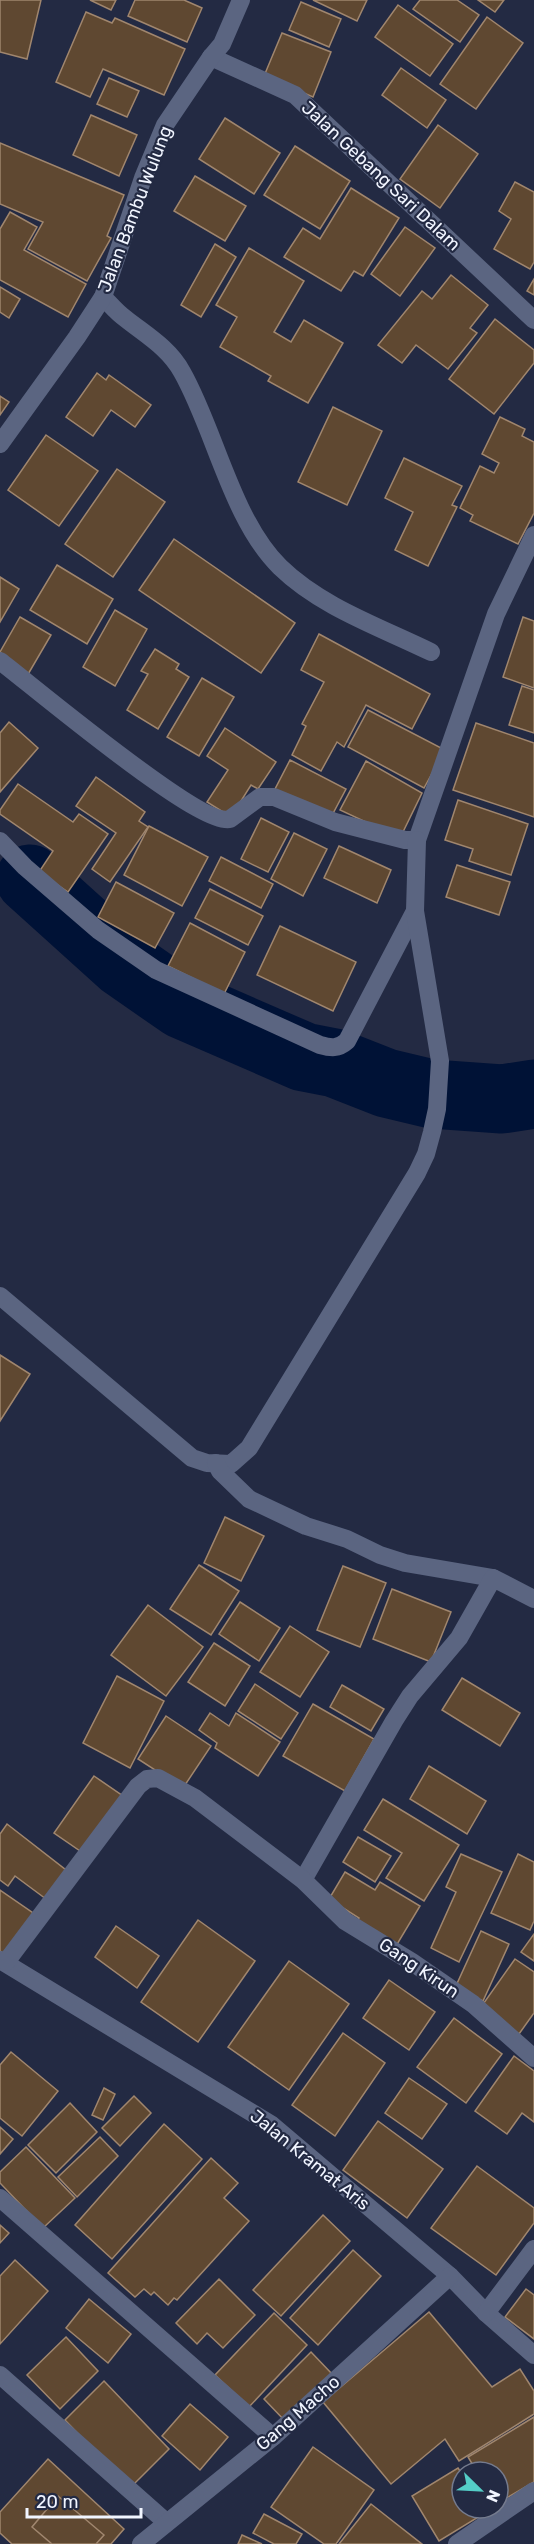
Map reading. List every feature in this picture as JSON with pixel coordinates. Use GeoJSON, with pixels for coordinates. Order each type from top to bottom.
{"type":"FeatureCollection","features":[{"type":"Feature","properties":{"kind":"street","name":"Jalan Bambu Wulung"},"geometry":{"type":"LineString","coordinates":[[0,444],[71,346],[103,297],[143,178],[165,125],[222,44],[241,0]]}},
{"type":"Feature","properties":{"kind":"street","name":"Jalan Gebang Sari Dalam"},"geometry":{"type":"LineString","coordinates":[[211,57],[295,96],[534,320]]}},
{"type":"Feature","properties":{"kind":"street"},"geometry":{"type":"LineString","coordinates":[[103,297],[123,318],[156,341],[182,371],[242,509],[258,538],[278,565],[300,586],[326,601],[431,652]]}},
{"type":"Feature","properties":{"kind":"street"},"geometry":{"type":"LineString","coordinates":[[0,1296],[192,1458],[231,1464],[249,1448],[417,1173],[426,1154],[437,1109],[440,1061],[415,911],[417,840],[496,614],[534,535]]}},
{"type":"Feature","properties":{"kind":"street"},"geometry":{"type":"LineString","coordinates":[[0,662],[173,795],[212,817],[225,821],[261,797],[274,797],[335,822],[405,840],[417,840]]}},
{"type":"Feature","properties":{"kind":"street"},"geometry":{"type":"LineString","coordinates":[[0,841],[25,867],[98,930],[156,970],[320,1046],[331,1048],[340,1047],[347,1041],[415,911]]}},
{"type":"Feature","properties":{"kind":"street"},"geometry":{"type":"LineString","coordinates":[[216,1463],[220,1471],[249,1499],[306,1526],[347,1539],[388,1558],[493,1578],[534,1599]]}},
{"type":"Feature","properties":{"kind":"street"},"geometry":{"type":"LineString","coordinates":[[303,1880],[410,1695],[459,1638],[493,1578]]}},
{"type":"Feature","properties":{"kind":"street","name":"Gang Kirun"},"geometry":{"type":"LineString","coordinates":[[3,1961],[138,1786],[147,1779],[158,1778],[195,1798],[303,1880],[345,1921],[412,1962],[473,2004],[534,2058]]}},
{"type":"Feature","properties":{"kind":"street","name":"Jalan Kramat Aris"},"geometry":{"type":"LineString","coordinates":[[3,1961],[272,2125],[450,2276],[486,2313],[534,2355]]}},
{"type":"Feature","properties":{"kind":"street"},"geometry":{"type":"LineString","coordinates":[[0,2198],[273,2437]]}},
{"type":"Feature","properties":{"kind":"street"},"geometry":{"type":"LineString","coordinates":[[486,2313],[534,2249]]}},
{"type":"Feature","properties":{"kind":"street","name":"Gang Macho"},"geometry":{"type":"LineString","coordinates":[[141,2544],[273,2437],[450,2276]]}},
{"type":"Feature","properties":{"kind":"street"},"geometry":{"type":"LineString","coordinates":[[0,2375],[166,2522]]}},
{"type":"Feature","properties":{"kind":"street"},"geometry":{"type":"LineString","coordinates":[[457,2544],[534,2491]]}},
{"type":"Feature","properties":{"kind":"building"},"geometry":{"type":"Polygon","coordinates":[[[0,0],[41,0],[27,59],[0,52],[0,0]]]}},
{"type":"Feature","properties":{"kind":"building"},"geometry":{"type":"Polygon","coordinates":[[[90,0],[116,0],[111,10],[90,0]]]}},
{"type":"Feature","properties":{"kind":"building"},"geometry":{"type":"Polygon","coordinates":[[[135,0],[184,0],[202,8],[187,42],[128,16],[135,0]]]}},
{"type":"Feature","properties":{"kind":"building"},"geometry":{"type":"Polygon","coordinates":[[[313,0],[367,0],[357,21],[313,0]]]}},
{"type":"Feature","properties":{"kind":"building"},"geometry":{"type":"Polygon","coordinates":[[[420,0],[457,0],[479,15],[460,42],[413,9],[420,0]]]}},
{"type":"Feature","properties":{"kind":"building"},"geometry":{"type":"Polygon","coordinates":[[[478,0],[504,0],[495,12],[478,0]]]}},
{"type":"Feature","properties":{"kind":"building"},"geometry":{"type":"Polygon","coordinates":[[[301,2],[341,19],[329,47],[289,30],[301,2]]]}},
{"type":"Feature","properties":{"kind":"building"},"geometry":{"type":"Polygon","coordinates":[[[398,5],[453,44],[430,76],[375,37],[398,5]]]}},
{"type":"Feature","properties":{"kind":"building"},"geometry":{"type":"Polygon","coordinates":[[[86,12],[112,23],[115,18],[185,49],[164,95],[103,69],[90,97],[56,82],[86,12]]]}},
{"type":"Feature","properties":{"kind":"building"},"geometry":{"type":"Polygon","coordinates":[[[487,17],[523,43],[476,109],[440,84],[487,17]]]}},
{"type":"Feature","properties":{"kind":"building"},"geometry":{"type":"Polygon","coordinates":[[[282,33],[331,52],[313,97],[264,76],[282,33]]]}},
{"type":"Feature","properties":{"kind":"building"},"geometry":{"type":"Polygon","coordinates":[[[401,68],[446,100],[427,128],[382,95],[401,68]]]}},
{"type":"Feature","properties":{"kind":"building"},"geometry":{"type":"Polygon","coordinates":[[[109,78],[139,91],[127,117],[97,104],[109,78]]]}},
{"type":"Feature","properties":{"kind":"building"},"geometry":{"type":"Polygon","coordinates":[[[91,115],[137,135],[119,176],[73,155],[91,115]]]}},
{"type":"Feature","properties":{"kind":"building"},"geometry":{"type":"Polygon","coordinates":[[[225,118],[280,153],[254,194],[199,159],[225,118]]]}},
{"type":"Feature","properties":{"kind":"building"},"geometry":{"type":"Polygon","coordinates":[[[438,125],[478,154],[440,208],[400,179],[438,125]]]}},
{"type":"Feature","properties":{"kind":"building"},"geometry":{"type":"Polygon","coordinates":[[[0,143],[124,195],[107,236],[111,238],[87,281],[28,249],[43,222],[0,204],[0,143]]]}},
{"type":"Feature","properties":{"kind":"building"},"geometry":{"type":"Polygon","coordinates":[[[295,146],[350,181],[320,229],[264,195],[295,146]]]}},
{"type":"Feature","properties":{"kind":"building"},"geometry":{"type":"Polygon","coordinates":[[[195,176],[246,206],[225,241],[174,211],[195,176]]]}},
{"type":"Feature","properties":{"kind":"building"},"geometry":{"type":"Polygon","coordinates":[[[515,182],[534,192],[534,262],[530,269],[494,249],[511,219],[499,211],[515,182]]]}},
{"type":"Feature","properties":{"kind":"building"},"geometry":{"type":"Polygon","coordinates":[[[351,188],[399,218],[363,276],[354,271],[341,291],[284,257],[303,228],[320,239],[351,188]]]}},
{"type":"Feature","properties":{"kind":"building"},"geometry":{"type":"Polygon","coordinates":[[[10,212],[37,227],[24,250],[86,284],[68,317],[0,280],[0,229],[10,212]]]}},
{"type":"Feature","properties":{"kind":"building"},"geometry":{"type":"Polygon","coordinates":[[[405,227],[435,248],[400,296],[371,274],[405,227]]]}},
{"type":"Feature","properties":{"kind":"building"},"geometry":{"type":"Polygon","coordinates":[[[215,244],[236,257],[201,317],[181,305],[215,244]]]}},
{"type":"Feature","properties":{"kind":"building"},"geometry":{"type":"Polygon","coordinates":[[[249,248],[304,281],[274,332],[291,342],[304,320],[343,343],[308,403],[268,381],[271,376],[220,347],[237,317],[216,305],[249,248]]]}},
{"type":"Feature","properties":{"kind":"building"},"geometry":{"type":"Polygon","coordinates":[[[451,275],[488,305],[470,328],[477,333],[448,369],[416,345],[402,363],[378,345],[422,291],[432,299],[451,275]]]}},
{"type":"Feature","properties":{"kind":"building"},"geometry":{"type":"Polygon","coordinates":[[[534,279],[534,295],[527,291],[534,279]]]}},
{"type":"Feature","properties":{"kind":"building"},"geometry":{"type":"Polygon","coordinates":[[[0,287],[20,299],[9,318],[0,312],[0,287]]]}},
{"type":"Feature","properties":{"kind":"building"},"geometry":{"type":"Polygon","coordinates":[[[495,319],[534,350],[534,363],[494,414],[449,379],[495,319]]]}},
{"type":"Feature","properties":{"kind":"building"},"geometry":{"type":"Polygon","coordinates":[[[97,373],[106,380],[109,375],[151,405],[135,427],[111,410],[93,436],[66,417],[97,373]]]}},
{"type":"Feature","properties":{"kind":"building"},"geometry":{"type":"Polygon","coordinates":[[[0,396],[9,402],[0,415],[0,396]]]}},
{"type":"Feature","properties":{"kind":"building"},"geometry":{"type":"Polygon","coordinates":[[[333,407],[382,431],[347,505],[298,482],[333,407]]]}},
{"type":"Feature","properties":{"kind":"building"},"geometry":{"type":"Polygon","coordinates":[[[500,417],[525,429],[522,436],[534,442],[534,513],[518,544],[470,521],[473,515],[460,508],[480,466],[494,473],[499,463],[482,454],[500,417]]]}},
{"type":"Feature","properties":{"kind":"building"},"geometry":{"type":"Polygon","coordinates":[[[46,435],[98,471],[59,526],[8,490],[46,435]]]}},
{"type":"Feature","properties":{"kind":"building"},"geometry":{"type":"Polygon","coordinates":[[[404,458],[462,486],[452,505],[457,507],[428,566],[395,550],[413,512],[385,498],[404,458]]]}},
{"type":"Feature","properties":{"kind":"building"},"geometry":{"type":"Polygon","coordinates":[[[117,469],[165,502],[113,577],[65,544],[117,469]]]}},
{"type":"Feature","properties":{"kind":"building"},"geometry":{"type":"Polygon","coordinates":[[[174,539],[295,623],[261,673],[139,590],[174,539]]]}},
{"type":"Feature","properties":{"kind":"building"},"geometry":{"type":"Polygon","coordinates":[[[57,565],[113,599],[87,644],[30,610],[57,565]]]}},
{"type":"Feature","properties":{"kind":"building"},"geometry":{"type":"Polygon","coordinates":[[[0,577],[19,589],[0,622],[0,577]]]}},
{"type":"Feature","properties":{"kind":"building"},"geometry":{"type":"Polygon","coordinates":[[[115,610],[147,629],[115,686],[83,667],[115,610]]]}},
{"type":"Feature","properties":{"kind":"building"},"geometry":{"type":"Polygon","coordinates":[[[20,617],[51,635],[27,676],[0,652],[20,617]]]}},
{"type":"Feature","properties":{"kind":"building"},"geometry":{"type":"Polygon","coordinates":[[[523,617],[534,621],[534,688],[503,677],[523,617]]]}},
{"type":"Feature","properties":{"kind":"building"},"geometry":{"type":"Polygon","coordinates":[[[319,634],[430,694],[412,729],[366,705],[344,747],[337,742],[321,771],[292,755],[306,726],[302,724],[324,682],[301,670],[319,634]]]}},
{"type":"Feature","properties":{"kind":"building"},"geometry":{"type":"Polygon","coordinates":[[[155,649],[179,664],[176,669],[189,677],[158,729],[127,710],[148,674],[141,671],[155,649]]]}},
{"type":"Feature","properties":{"kind":"building"},"geometry":{"type":"Polygon","coordinates":[[[202,678],[234,697],[199,756],[167,737],[202,678]]]}},
{"type":"Feature","properties":{"kind":"building"},"geometry":{"type":"Polygon","coordinates":[[[522,686],[534,690],[534,733],[509,725],[522,686]]]}},
{"type":"Feature","properties":{"kind":"building"},"geometry":{"type":"Polygon","coordinates":[[[368,710],[445,750],[424,788],[348,747],[368,710]]]}},
{"type":"Feature","properties":{"kind":"building"},"geometry":{"type":"Polygon","coordinates":[[[9,722],[38,748],[0,792],[0,733],[9,722]]]}},
{"type":"Feature","properties":{"kind":"building"},"geometry":{"type":"Polygon","coordinates":[[[476,723],[534,743],[534,817],[453,790],[476,723]]]}},
{"type":"Feature","properties":{"kind":"building"},"geometry":{"type":"Polygon","coordinates":[[[225,728],[276,762],[258,789],[251,785],[231,817],[207,802],[228,770],[207,756],[225,728]]]}},
{"type":"Feature","properties":{"kind":"building"},"geometry":{"type":"Polygon","coordinates":[[[290,760],[346,789],[330,819],[274,791],[290,760]]]}},
{"type":"Feature","properties":{"kind":"building"},"geometry":{"type":"Polygon","coordinates":[[[366,761],[422,793],[400,838],[340,810],[366,761]]]}},
{"type":"Feature","properties":{"kind":"building"},"geometry":{"type":"Polygon","coordinates":[[[96,777],[145,812],[139,821],[148,827],[110,882],[92,869],[116,833],[76,806],[96,777]]]}},
{"type":"Feature","properties":{"kind":"building"},"geometry":{"type":"Polygon","coordinates":[[[18,784],[73,822],[79,814],[108,834],[68,892],[39,872],[53,851],[0,814],[0,810],[18,784]]]}},
{"type":"Feature","properties":{"kind":"building"},"geometry":{"type":"Polygon","coordinates":[[[458,800],[528,824],[511,875],[469,861],[473,849],[445,840],[458,800]]]}},
{"type":"Feature","properties":{"kind":"building"},"geometry":{"type":"Polygon","coordinates":[[[261,818],[289,832],[268,872],[241,859],[261,818]]]}},
{"type":"Feature","properties":{"kind":"building"},"geometry":{"type":"Polygon","coordinates":[[[149,826],[208,857],[182,906],[124,875],[149,826]]]}},
{"type":"Feature","properties":{"kind":"building"},"geometry":{"type":"Polygon","coordinates":[[[294,833],[327,849],[303,896],[271,879],[294,833]]]}},
{"type":"Feature","properties":{"kind":"building"},"geometry":{"type":"Polygon","coordinates":[[[339,846],[391,870],[377,903],[324,878],[339,846]]]}},
{"type":"Feature","properties":{"kind":"building"},"geometry":{"type":"Polygon","coordinates":[[[221,857],[273,884],[261,908],[209,881],[221,857]]]}},
{"type":"Feature","properties":{"kind":"building"},"geometry":{"type":"Polygon","coordinates":[[[457,865],[510,882],[499,915],[446,897],[457,865]]]}},
{"type":"Feature","properties":{"kind":"building"},"geometry":{"type":"Polygon","coordinates":[[[116,882],[174,913],[155,948],[98,917],[116,882]]]}},
{"type":"Feature","properties":{"kind":"building"},"geometry":{"type":"Polygon","coordinates":[[[210,889],[263,916],[248,945],[195,918],[210,889]]]}},
{"type":"Feature","properties":{"kind":"building"},"geometry":{"type":"Polygon","coordinates":[[[190,923],[245,952],[224,994],[168,966],[190,923]]]}},
{"type":"Feature","properties":{"kind":"building"},"geometry":{"type":"Polygon","coordinates":[[[280,926],[356,962],[333,1011],[257,975],[280,926]]]}},
{"type":"Feature","properties":{"kind":"building"},"geometry":{"type":"Polygon","coordinates":[[[0,1355],[30,1374],[0,1421],[0,1355]]]}},
{"type":"Feature","properties":{"kind":"building"},"geometry":{"type":"Polygon","coordinates":[[[225,1517],[264,1536],[241,1581],[204,1563],[225,1517]]]}},
{"type":"Feature","properties":{"kind":"building"},"geometry":{"type":"Polygon","coordinates":[[[199,1565],[239,1591],[211,1635],[170,1609],[199,1565]]]}},
{"type":"Feature","properties":{"kind":"building"},"geometry":{"type":"Polygon","coordinates":[[[343,1566],[386,1583],[360,1647],[317,1630],[343,1566]]]}},
{"type":"Feature","properties":{"kind":"building"},"geometry":{"type":"Polygon","coordinates":[[[392,1589],[451,1612],[431,1662],[373,1639],[392,1589]]]}},
{"type":"Feature","properties":{"kind":"building"},"geometry":{"type":"Polygon","coordinates":[[[240,1602],[280,1628],[259,1661],[219,1634],[240,1602]]]}},
{"type":"Feature","properties":{"kind":"building"},"geometry":{"type":"Polygon","coordinates":[[[148,1605],[203,1647],[166,1696],[111,1655],[148,1605]]]}},
{"type":"Feature","properties":{"kind":"building"},"geometry":{"type":"Polygon","coordinates":[[[290,1626],[329,1652],[300,1697],[260,1672],[290,1626]]]}},
{"type":"Feature","properties":{"kind":"building"},"geometry":{"type":"Polygon","coordinates":[[[214,1643],[250,1666],[225,1706],[188,1682],[214,1643]]]}},
{"type":"Feature","properties":{"kind":"building"},"geometry":{"type":"Polygon","coordinates":[[[117,1676],[164,1701],[130,1768],[83,1743],[117,1676]]]}},
{"type":"Feature","properties":{"kind":"building"},"geometry":{"type":"Polygon","coordinates":[[[462,1678],[520,1713],[500,1746],[442,1710],[462,1678]]]}},
{"type":"Feature","properties":{"kind":"building"},"geometry":{"type":"Polygon","coordinates":[[[255,1684],[298,1713],[281,1739],[238,1711],[255,1684]]]}},
{"type":"Feature","properties":{"kind":"building"},"geometry":{"type":"Polygon","coordinates":[[[342,1685],[384,1709],[371,1731],[330,1707],[342,1685]]]}},
{"type":"Feature","properties":{"kind":"building"},"geometry":{"type":"Polygon","coordinates":[[[313,1704],[374,1739],[345,1791],[283,1756],[313,1704]]]}},
{"type":"Feature","properties":{"kind":"building"},"geometry":{"type":"Polygon","coordinates":[[[210,1713],[229,1726],[236,1713],[280,1742],[258,1776],[215,1748],[217,1743],[199,1730],[210,1713]]]}},
{"type":"Feature","properties":{"kind":"building"},"geometry":{"type":"Polygon","coordinates":[[[166,1716],[211,1746],[183,1788],[138,1759],[166,1716]]]}},
{"type":"Feature","properties":{"kind":"building"},"geometry":{"type":"Polygon","coordinates":[[[429,1766],[486,1801],[467,1834],[410,1799],[429,1766]]]}},
{"type":"Feature","properties":{"kind":"building"},"geometry":{"type":"Polygon","coordinates":[[[94,1776],[123,1796],[83,1853],[54,1833],[94,1776]]]}},
{"type":"Feature","properties":{"kind":"building"},"geometry":{"type":"Polygon","coordinates":[[[383,1799],[459,1845],[424,1901],[386,1878],[402,1853],[364,1830],[383,1799]]]}},
{"type":"Feature","properties":{"kind":"building"},"geometry":{"type":"Polygon","coordinates":[[[7,1824],[66,1870],[46,1899],[15,1876],[8,1886],[0,1880],[0,1834],[7,1824]]]}},
{"type":"Feature","properties":{"kind":"building"},"geometry":{"type":"Polygon","coordinates":[[[358,1837],[391,1856],[375,1882],[343,1862],[358,1837]]]}},
{"type":"Feature","properties":{"kind":"building"},"geometry":{"type":"Polygon","coordinates":[[[461,1854],[502,1872],[459,1962],[431,1948],[456,1892],[446,1887],[461,1854]]]}},
{"type":"Feature","properties":{"kind":"building"},"geometry":{"type":"Polygon","coordinates":[[[518,1854],[534,1862],[534,1921],[530,1930],[491,1913],[518,1854]]]}},
{"type":"Feature","properties":{"kind":"building"},"geometry":{"type":"Polygon","coordinates":[[[345,1872],[375,1890],[380,1882],[420,1906],[396,1946],[357,1922],[359,1918],[329,1899],[345,1872]]]}},
{"type":"Feature","properties":{"kind":"building"},"geometry":{"type":"Polygon","coordinates":[[[0,1890],[36,1915],[7,1956],[0,1951],[0,1890]]]}},
{"type":"Feature","properties":{"kind":"building"},"geometry":{"type":"Polygon","coordinates":[[[198,1920],[255,1961],[198,2042],[141,2002],[198,1920]]]}},
{"type":"Feature","properties":{"kind":"building"},"geometry":{"type":"Polygon","coordinates":[[[116,1926],[159,1956],[137,1988],[95,1957],[116,1926]]]}},
{"type":"Feature","properties":{"kind":"building"},"geometry":{"type":"Polygon","coordinates":[[[481,1931],[509,1944],[483,2001],[455,1988],[481,1931]]]}},
{"type":"Feature","properties":{"kind":"building"},"geometry":{"type":"Polygon","coordinates":[[[534,1934],[534,1961],[521,1952],[534,1934]]]}},
{"type":"Feature","properties":{"kind":"building"},"geometry":{"type":"Polygon","coordinates":[[[515,1959],[534,1972],[534,2013],[519,2034],[481,2007],[515,1959]]]}},
{"type":"Feature","properties":{"kind":"building"},"geometry":{"type":"Polygon","coordinates":[[[289,1961],[349,2004],[289,2090],[228,2047],[289,1961]]]}},
{"type":"Feature","properties":{"kind":"building"},"geometry":{"type":"Polygon","coordinates":[[[389,1980],[435,2012],[409,2050],[363,2018],[389,1980]]]}},
{"type":"Feature","properties":{"kind":"building"},"geometry":{"type":"Polygon","coordinates":[[[454,2018],[502,2054],[466,2103],[417,2067],[454,2018]]]}},
{"type":"Feature","properties":{"kind":"building"},"geometry":{"type":"Polygon","coordinates":[[[343,2033],[385,2063],[335,2136],[292,2105],[343,2033]]]}},
{"type":"Feature","properties":{"kind":"building"},"geometry":{"type":"Polygon","coordinates":[[[11,2052],[58,2091],[22,2136],[0,2118],[0,2065],[11,2052]]]}},
{"type":"Feature","properties":{"kind":"building"},"geometry":{"type":"Polygon","coordinates":[[[514,2056],[534,2071],[534,2122],[522,2113],[507,2134],[475,2111],[514,2056]]]}},
{"type":"Feature","properties":{"kind":"building"},"geometry":{"type":"Polygon","coordinates":[[[409,2078],[447,2104],[422,2139],[385,2113],[409,2078]]]}},
{"type":"Feature","properties":{"kind":"building"},"geometry":{"type":"Polygon","coordinates":[[[104,2088],[115,2094],[103,2120],[92,2115],[104,2088]]]}},
{"type":"Feature","properties":{"kind":"building"},"geometry":{"type":"Polygon","coordinates":[[[134,2096],[151,2113],[120,2146],[102,2128],[134,2096]]]}},
{"type":"Feature","properties":{"kind":"building"},"geometry":{"type":"Polygon","coordinates":[[[70,2103],[97,2132],[56,2173],[28,2145],[70,2103]]]}},
{"type":"Feature","properties":{"kind":"building"},"geometry":{"type":"Polygon","coordinates":[[[378,2121],[443,2169],[407,2218],[343,2170],[378,2121]]]}},
{"type":"Feature","properties":{"kind":"building"},"geometry":{"type":"Polygon","coordinates":[[[164,2124],[202,2159],[112,2259],[75,2225],[164,2124]]]}},
{"type":"Feature","properties":{"kind":"building"},"geometry":{"type":"Polygon","coordinates":[[[0,2127],[13,2139],[0,2154],[0,2127]]]}},
{"type":"Feature","properties":{"kind":"building"},"geometry":{"type":"Polygon","coordinates":[[[100,2137],[118,2156],[77,2197],[58,2177],[100,2137]]]}},
{"type":"Feature","properties":{"kind":"building"},"geometry":{"type":"Polygon","coordinates":[[[26,2147],[75,2198],[43,2228],[0,2183],[0,2172],[26,2147]]]}},
{"type":"Feature","properties":{"kind":"building"},"geometry":{"type":"Polygon","coordinates":[[[211,2158],[238,2183],[224,2198],[249,2221],[177,2300],[174,2298],[168,2305],[154,2292],[151,2295],[144,2289],[135,2297],[108,2273],[211,2158]]]}},
{"type":"Feature","properties":{"kind":"building"},"geometry":{"type":"Polygon","coordinates":[[[477,2166],[534,2208],[534,2223],[496,2275],[431,2228],[477,2166]]]}},
{"type":"Feature","properties":{"kind":"building"},"geometry":{"type":"Polygon","coordinates":[[[323,2215],[350,2241],[281,2316],[253,2290],[323,2215]]]}},
{"type":"Feature","properties":{"kind":"building"},"geometry":{"type":"Polygon","coordinates":[[[0,2225],[9,2233],[0,2243],[0,2225]]]}},
{"type":"Feature","properties":{"kind":"building"},"geometry":{"type":"Polygon","coordinates":[[[353,2250],[381,2276],[318,2345],[290,2318],[353,2250]]]}},
{"type":"Feature","properties":{"kind":"building"},"geometry":{"type":"Polygon","coordinates":[[[15,2260],[48,2291],[0,2344],[0,2276],[15,2260]]]}},
{"type":"Feature","properties":{"kind":"building"},"geometry":{"type":"Polygon","coordinates":[[[219,2279],[255,2315],[223,2348],[207,2333],[197,2344],[176,2323],[219,2279]]]}},
{"type":"Feature","properties":{"kind":"building"},"geometry":{"type":"Polygon","coordinates":[[[526,2289],[534,2295],[534,2339],[505,2317],[526,2289]]]}},
{"type":"Feature","properties":{"kind":"building"},"geometry":{"type":"Polygon","coordinates":[[[89,2299],[131,2334],[108,2363],[66,2328],[89,2299]]]}},
{"type":"Feature","properties":{"kind":"building"},"geometry":{"type":"Polygon","coordinates":[[[429,2312],[492,2387],[520,2369],[534,2391],[534,2414],[461,2460],[445,2439],[391,2484],[323,2402],[429,2312]]]}},
{"type":"Feature","properties":{"kind":"building"},"geometry":{"type":"Polygon","coordinates":[[[274,2313],[307,2345],[249,2407],[215,2375],[274,2313]]]}},
{"type":"Feature","properties":{"kind":"building"},"geometry":{"type":"Polygon","coordinates":[[[66,2337],[98,2371],[60,2409],[27,2375],[66,2337]]]}},
{"type":"Feature","properties":{"kind":"building"},"geometry":{"type":"Polygon","coordinates":[[[311,2352],[333,2375],[286,2422],[264,2399],[311,2352]]]}},
{"type":"Feature","properties":{"kind":"building"},"geometry":{"type":"Polygon","coordinates":[[[104,2381],[169,2449],[130,2488],[65,2420],[104,2381]]]}},
{"type":"Feature","properties":{"kind":"building"},"geometry":{"type":"Polygon","coordinates":[[[190,2404],[228,2437],[200,2470],[162,2436],[190,2404]]]}},
{"type":"Feature","properties":{"kind":"building"},"geometry":{"type":"Polygon","coordinates":[[[534,2417],[534,2482],[510,2496],[510,2460],[470,2460],[468,2457],[534,2417]]]}},
{"type":"Feature","properties":{"kind":"building"},"geometry":{"type":"Polygon","coordinates":[[[313,2447],[374,2490],[336,2544],[324,2544],[271,2507],[313,2447]]]}},
{"type":"Feature","properties":{"kind":"building"},"geometry":{"type":"Polygon","coordinates":[[[48,2459],[124,2529],[111,2544],[12,2544],[0,2533],[0,2512],[48,2459]]]}},
{"type":"Feature","properties":{"kind":"building"},"geometry":{"type":"Polygon","coordinates":[[[450,2473],[450,2520],[474,2520],[439,2541],[412,2496],[450,2473]]]}},
{"type":"Feature","properties":{"kind":"building"},"geometry":{"type":"Polygon","coordinates":[[[58,2496],[104,2535],[96,2544],[52,2544],[32,2527],[58,2496]]]}},
{"type":"Feature","properties":{"kind":"building"},"geometry":{"type":"Polygon","coordinates":[[[371,2504],[422,2544],[339,2544],[371,2504]]]}},
{"type":"Feature","properties":{"kind":"building"},"geometry":{"type":"Polygon","coordinates":[[[264,2514],[302,2534],[296,2544],[274,2544],[253,2533],[264,2514]]]}},
{"type":"Feature","properties":{"kind":"building"},"geometry":{"type":"Polygon","coordinates":[[[242,2535],[262,2544],[238,2544],[242,2535]]]}},
{"type":"Feature","properties":{"kind":"waterway"},"geometry":{"type":"LineString","coordinates":[[30,879],[123,963],[182,1004],[304,1057],[335,1063],[386,1083],[432,1094],[502,1099],[534,1094]]}}]}
